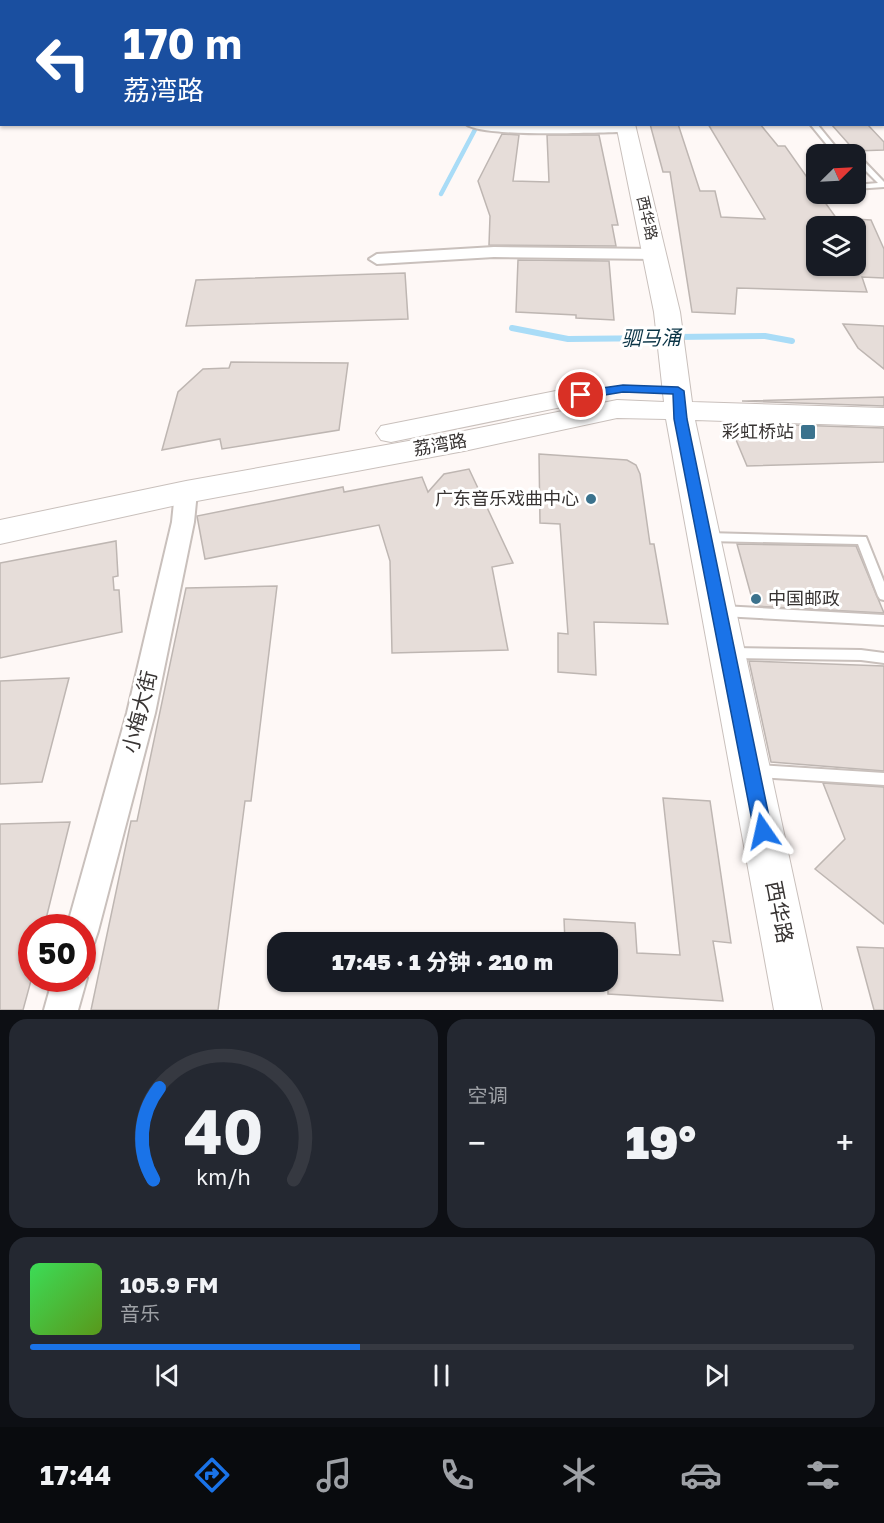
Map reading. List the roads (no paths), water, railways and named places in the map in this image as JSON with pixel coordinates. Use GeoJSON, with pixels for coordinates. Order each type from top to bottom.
{"type":"FeatureCollection","features":[{"type":"Feature","properties":{"kind":"main road","name":"西华路"},"geometry":{"type":"LineString","coordinates":[[625,126],[667,312],[677,388],[704,537],[798,1010]]}},
{"type":"Feature","properties":{"kind":"main road","name":"荔湾路"},"geometry":{"type":"LineString","coordinates":[[0,510],[677,388],[884,396]]}},
{"type":"Feature","properties":{"kind":"main road","name":"荔湾路"},"geometry":{"type":"LineString","coordinates":[[677,388],[884,417]]}},
{"type":"Feature","properties":{"kind":"main road","name":"荔湾路"},"geometry":{"type":"LineString","coordinates":[[0,532],[186,492],[464,441],[611,400]]}},
{"type":"Feature","properties":{"kind":"street"},"geometry":{"type":"LineString","coordinates":[[492,126],[625,126]]}},
{"type":"Feature","properties":{"kind":"street"},"geometry":{"type":"LineString","coordinates":[[377,259],[494,252],[655,254]]}},
{"type":"Feature","properties":{"kind":"street","name":"小梅大街"},"geometry":{"type":"LineString","coordinates":[[87,914],[141,713],[183,522],[186,492]]}},
{"type":"Feature","properties":{"kind":"street"},"geometry":{"type":"LineString","coordinates":[[61,1010],[66,992]]}},
{"type":"Feature","properties":{"kind":"lane"},"geometry":{"type":"LineString","coordinates":[[815,126],[832,144]]}},
{"type":"Feature","properties":{"kind":"lane"},"geometry":{"type":"LineString","coordinates":[[866,167],[883,185],[866,186]]}},
{"type":"Feature","properties":{"kind":"lane"},"geometry":{"type":"LineString","coordinates":[[704,537],[862,540],[884,596]]}},
{"type":"Feature","properties":{"kind":"lane"},"geometry":{"type":"LineString","coordinates":[[719,611],[884,621]]}},
{"type":"Feature","properties":{"kind":"lane"},"geometry":{"type":"LineString","coordinates":[[727,653],[861,655],[884,658]]}},
{"type":"Feature","properties":{"kind":"lane"},"geometry":{"type":"LineString","coordinates":[[751,771],[884,779]]}},
{"type":"Feature","properties":{"kind":"waterway","name":"驷马涌"},"geometry":{"type":"LineString","coordinates":[[441,194],[477,126]]}},
{"type":"Feature","properties":{"kind":"waterway","name":"驷马涌"},"geometry":{"type":"LineString","coordinates":[[512,328],[568,339],[664,338]]}},
{"type":"Feature","properties":{"kind":"waterway","name":"驷马涌"},"geometry":{"type":"LineString","coordinates":[[675,337],[765,336],[792,341]]}},
{"type":"Feature","properties":{"kind":"place","name":"彩虹桥站"},"geometry":{"type":"Point","coordinates":[808,432]}},
{"type":"Feature","properties":{"kind":"place","name":"广东音乐戏曲中心"},"geometry":{"type":"Point","coordinates":[591,499]}},
{"type":"Feature","properties":{"kind":"place","name":"中国邮政"},"geometry":{"type":"Point","coordinates":[756,599]}}]}
